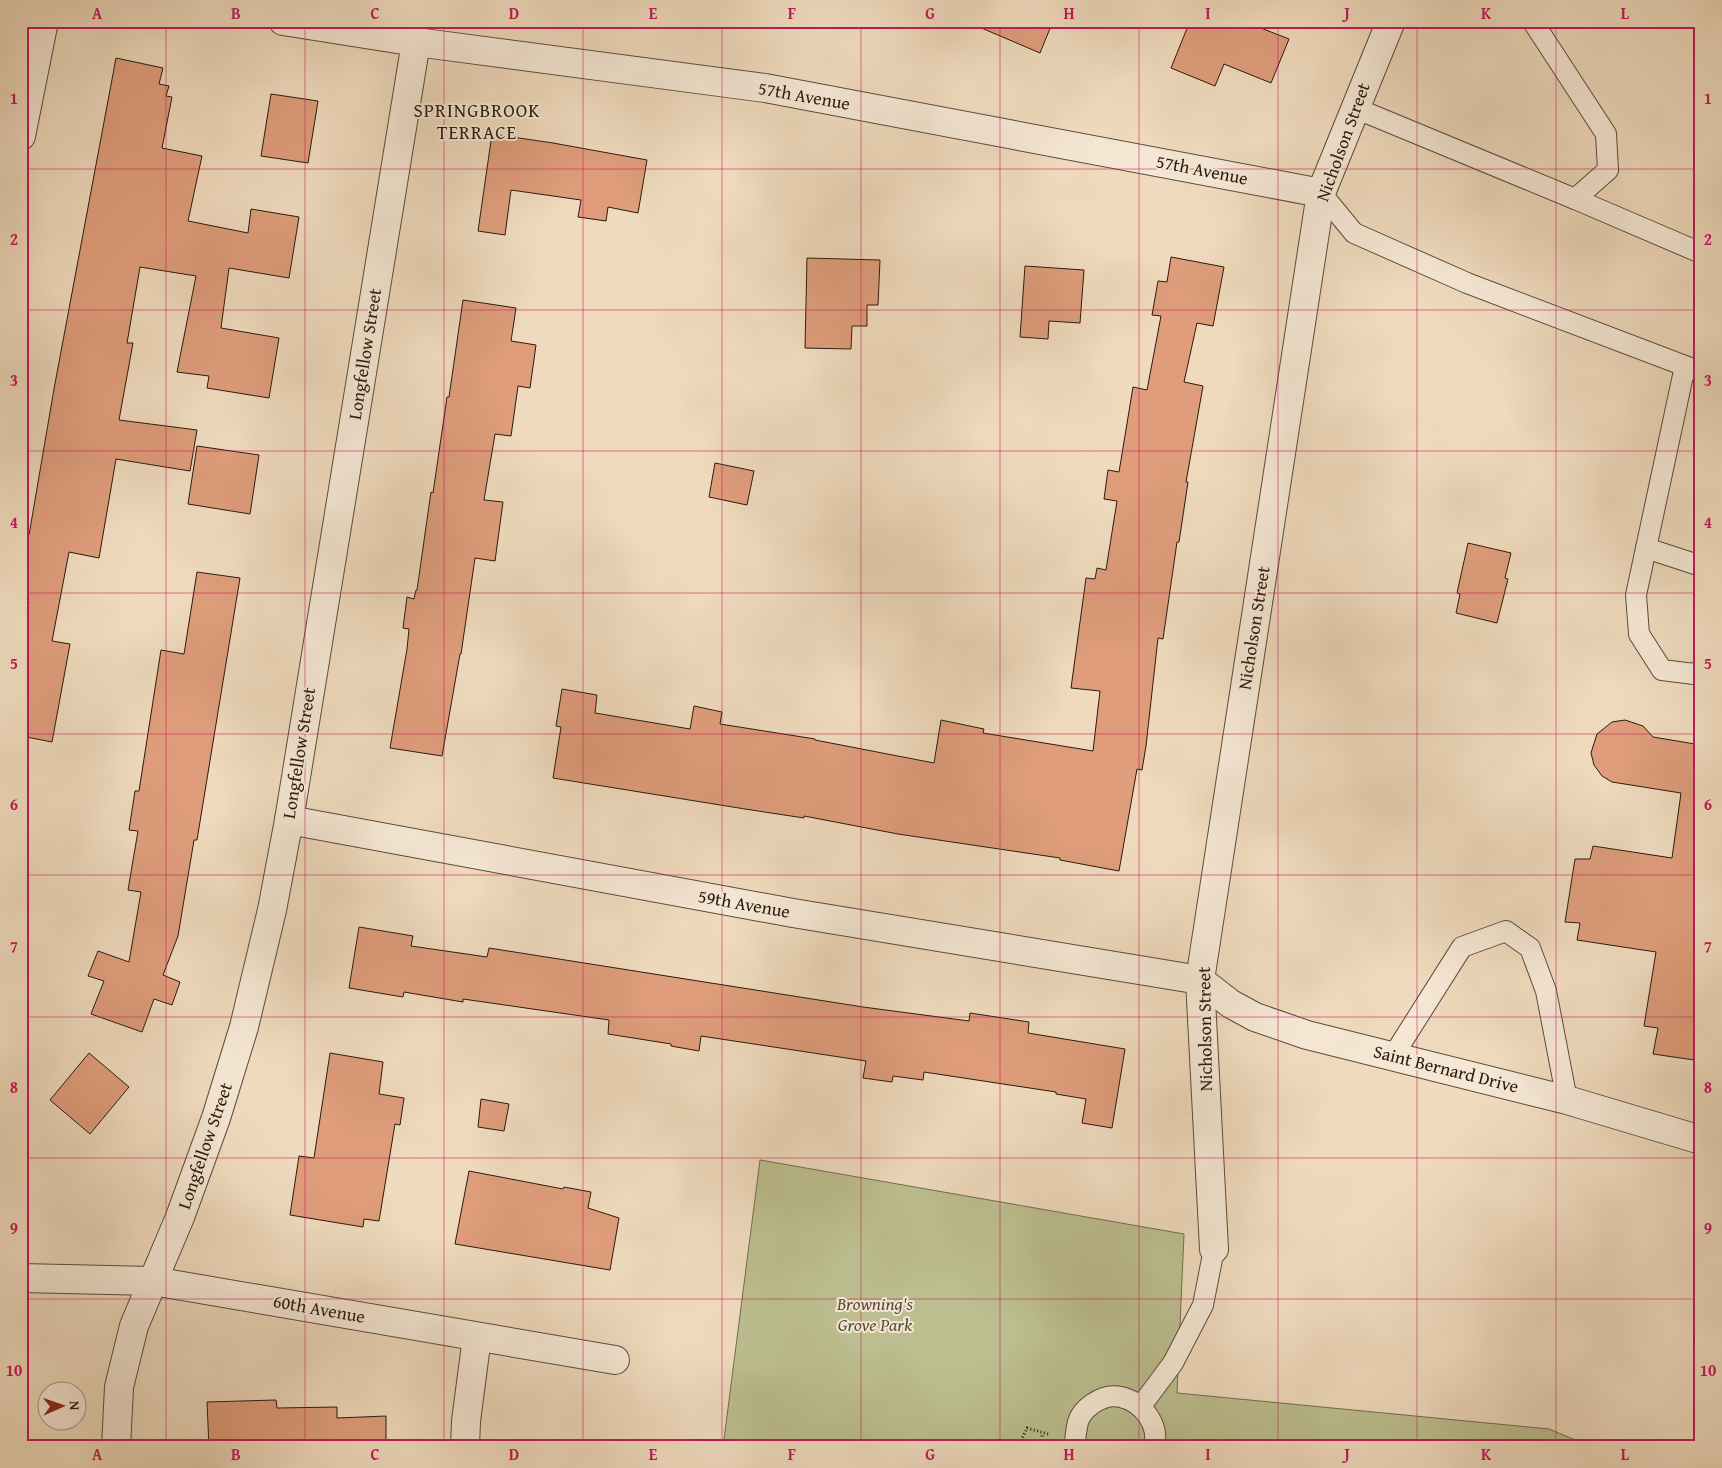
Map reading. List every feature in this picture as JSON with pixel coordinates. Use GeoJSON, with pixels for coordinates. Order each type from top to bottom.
{"type":"FeatureCollection","features":[{"type":"Feature","properties":{"kind":"street"},"geometry":{"type":"LineString","coordinates":[[21,136],[44,21]]}},
{"type":"Feature","properties":{"kind":"street","name":"57th Avenue"},"geometry":{"type":"LineString","coordinates":[[283,21],[416,42],[765,88],[1321,193]]}},
{"type":"Feature","properties":{"kind":"street","name":"Nicholson Street"},"geometry":{"type":"LineString","coordinates":[[1214,1248],[1200,980],[1321,193],[1391,21]]}},
{"type":"Feature","properties":{"kind":"street","name":"Longfellow Street"},"geometry":{"type":"LineString","coordinates":[[116,1447],[119,1387],[134,1326],[180,1217],[216,1118],[244,1027],[272,910],[289,820],[416,42]]}},
{"type":"Feature","properties":{"kind":"street","name":"59th Avenue"},"geometry":{"type":"LineString","coordinates":[[289,820],[793,913],[1200,980]]}},
{"type":"Feature","properties":{"kind":"street","name":"Saint Bernard Drive"},"geometry":{"type":"LineString","coordinates":[[1200,980],[1231,1004],[1255,1017],[1307,1035],[1567,1100],[1701,1140]]}},
{"type":"Feature","properties":{"kind":"street","name":"60th Avenue"},"geometry":{"type":"LineString","coordinates":[[21,1278],[153,1281],[615,1360]]}},
{"type":"Feature","properties":{"kind":"street"},"geometry":{"type":"LineString","coordinates":[[465,1447],[466,1420],[478,1337]]}},
{"type":"Feature","properties":{"kind":"lane"},"geometry":{"type":"LineString","coordinates":[[1536,21],[1535,26],[1606,134],[1608,170],[1575,200]]}},
{"type":"Feature","properties":{"kind":"lane"},"geometry":{"type":"LineString","coordinates":[[1355,108],[1701,252]]}},
{"type":"Feature","properties":{"kind":"lane"},"geometry":{"type":"LineString","coordinates":[[1321,193],[1354,233],[1467,283],[1693,369],[1646,548],[1636,595],[1638,634],[1662,670],[1694,674],[1701,670]]}},
{"type":"Feature","properties":{"kind":"lane"},"geometry":{"type":"LineString","coordinates":[[1646,548],[1701,566]]}},
{"type":"Feature","properties":{"kind":"lane"},"geometry":{"type":"LineString","coordinates":[[1393,1056],[1462,947],[1506,931],[1530,948],[1546,991],[1567,1100]]}},
{"type":"Feature","properties":{"kind":"lane"},"geometry":{"type":"LineString","coordinates":[[1141,1406],[1174,1363],[1203,1305],[1214,1248]]}},
{"type":"Feature","properties":{"kind":"lane"},"geometry":{"type":"LineString","coordinates":[[1075,1445],[1077,1421],[1086,1408],[1098,1400],[1120,1397],[1141,1406],[1154,1426],[1154,1447]]}},
{"type":"Feature","properties":{"kind":"path"},"geometry":{"type":"LineString","coordinates":[[1018,1447],[1027,1428],[1075,1445]]}},
{"type":"Feature","properties":{"kind":"path"},"geometry":{"type":"LineString","coordinates":[[1042,1433],[1042,1447]]}},
{"type":"Feature","properties":{"kind":"green space","name":"Browning's Grove Park"},"geometry":{"type":"Polygon","coordinates":[[[760,1160],[1184,1234],[1177,1393],[1549,1429],[1592,1447],[723,1447],[760,1160]]]}},
{"type":"Feature","properties":{"kind":"building"},"geometry":{"type":"Polygon","coordinates":[[[965,21],[1053,21],[1040,53],[965,21]]]}},
{"type":"Feature","properties":{"kind":"building"},"geometry":{"type":"Polygon","coordinates":[[[1190,21],[1243,21],[1289,39],[1271,83],[1224,64],[1215,86],[1171,68],[1190,21]]]}},
{"type":"Feature","properties":{"kind":"building"},"geometry":{"type":"Polygon","coordinates":[[[116,58],[163,68],[159,84],[169,86],[166,96],[172,97],[162,148],[202,156],[188,221],[248,233],[251,209],[299,217],[289,278],[229,268],[221,328],[279,338],[269,398],[207,388],[209,376],[177,372],[196,276],[140,267],[127,343],[133,343],[119,420],[197,430],[190,471],[116,459],[99,558],[69,552],[52,641],[70,644],[52,742],[21,736],[21,643],[29,602],[21,600],[21,567],[27,535],[29,535],[54,389],[116,58]]]}},
{"type":"Feature","properties":{"kind":"building"},"geometry":{"type":"Polygon","coordinates":[[[271,94],[318,101],[308,163],[261,156],[271,94]]]}},
{"type":"Feature","properties":{"kind":"building"},"geometry":{"type":"Polygon","coordinates":[[[492,134],[647,160],[638,213],[608,207],[606,221],[578,217],[581,200],[511,190],[505,235],[478,231],[492,134]]]}},
{"type":"Feature","properties":{"kind":"building"},"geometry":{"type":"Polygon","coordinates":[[[1171,257],[1224,267],[1213,326],[1197,323],[1184,382],[1203,386],[1186,482],[1188,482],[1163,639],[1158,638],[1142,770],[1137,769],[1119,871],[1060,860],[1060,858],[898,834],[804,816],[804,818],[553,778],[561,727],[556,726],[562,689],[597,695],[595,713],[690,729],[694,706],[722,712],[720,724],[815,739],[934,763],[941,720],[984,729],[983,733],[1093,751],[1100,691],[1071,688],[1086,578],[1095,579],[1097,568],[1106,570],[1117,501],[1104,499],[1108,470],[1119,472],[1133,387],[1147,390],[1161,316],[1152,315],[1158,281],[1167,282],[1171,257]]]}},
{"type":"Feature","properties":{"kind":"building"},"geometry":{"type":"Polygon","coordinates":[[[807,258],[880,260],[878,305],[867,305],[867,326],[852,326],[851,349],[805,348],[807,258]]]}},
{"type":"Feature","properties":{"kind":"building"},"geometry":{"type":"Polygon","coordinates":[[[1025,266],[1084,270],[1080,323],[1049,321],[1048,339],[1020,337],[1025,266]]]}},
{"type":"Feature","properties":{"kind":"building"},"geometry":{"type":"Polygon","coordinates":[[[463,300],[516,308],[511,341],[536,345],[530,388],[518,386],[511,436],[495,434],[484,500],[503,502],[495,561],[475,558],[461,654],[442,756],[390,748],[407,649],[409,629],[403,628],[407,597],[414,599],[417,590],[431,492],[433,493],[463,300]]]}},
{"type":"Feature","properties":{"kind":"building"},"geometry":{"type":"Polygon","coordinates":[[[197,446],[259,455],[250,514],[188,504],[197,446]]]}},
{"type":"Feature","properties":{"kind":"building"},"geometry":{"type":"Polygon","coordinates":[[[715,463],[754,471],[747,505],[709,497],[715,463]]]}},
{"type":"Feature","properties":{"kind":"building"},"geometry":{"type":"Polygon","coordinates":[[[1468,543],[1511,553],[1505,578],[1508,579],[1497,623],[1456,613],[1460,594],[1457,593],[1468,543]]]}},
{"type":"Feature","properties":{"kind":"building"},"geometry":{"type":"Polygon","coordinates":[[[197,572],[240,578],[197,840],[194,840],[178,936],[163,975],[180,982],[172,1005],[154,999],[142,1032],[91,1014],[104,981],[88,976],[98,951],[129,962],[141,892],[128,890],[138,831],[129,830],[135,791],[139,791],[161,650],[184,654],[197,572]]]}},
{"type":"Feature","properties":{"kind":"building"},"geometry":{"type":"Polygon","coordinates":[[[1625,720],[1643,726],[1653,737],[1701,745],[1701,1061],[1653,1054],[1658,1028],[1644,1026],[1656,952],[1577,940],[1580,923],[1565,922],[1575,859],[1590,859],[1593,846],[1672,858],[1681,793],[1612,782],[1602,776],[1594,765],[1591,753],[1597,734],[1612,722],[1625,720]]]}},
{"type":"Feature","properties":{"kind":"building"},"geometry":{"type":"Polygon","coordinates":[[[359,927],[413,936],[411,946],[487,957],[489,948],[863,1007],[969,1021],[970,1013],[1029,1022],[1028,1033],[1125,1049],[1112,1128],[1082,1123],[1086,1099],[1056,1094],[1056,1092],[924,1072],[923,1080],[893,1076],[892,1082],[863,1078],[866,1061],[701,1036],[699,1051],[671,1046],[671,1044],[608,1034],[609,1020],[463,999],[463,1002],[404,992],[403,997],[349,988],[359,927]]]}},
{"type":"Feature","properties":{"kind":"building"},"geometry":{"type":"Polygon","coordinates":[[[89,1053],[129,1087],[90,1134],[50,1100],[89,1053]]]}},
{"type":"Feature","properties":{"kind":"building"},"geometry":{"type":"Polygon","coordinates":[[[330,1053],[383,1062],[379,1094],[404,1098],[400,1125],[395,1124],[379,1221],[364,1219],[363,1227],[290,1215],[299,1156],[314,1158],[330,1053]]]}},
{"type":"Feature","properties":{"kind":"building"},"geometry":{"type":"Polygon","coordinates":[[[481,1099],[509,1104],[504,1131],[478,1127],[481,1099]]]}},
{"type":"Feature","properties":{"kind":"building"},"geometry":{"type":"Polygon","coordinates":[[[469,1171],[563,1189],[564,1187],[591,1192],[588,1208],[619,1218],[610,1270],[455,1244],[469,1171]]]}},
{"type":"Feature","properties":{"kind":"building"},"geometry":{"type":"Polygon","coordinates":[[[276,1400],[277,1408],[337,1407],[337,1418],[386,1416],[386,1447],[209,1447],[207,1402],[276,1400]]]}},
{"type":"Feature","properties":{"kind":"district","name":"SPRINGBROOK TERRACE"},"geometry":{"type":"Point","coordinates":[477,121]}}]}
